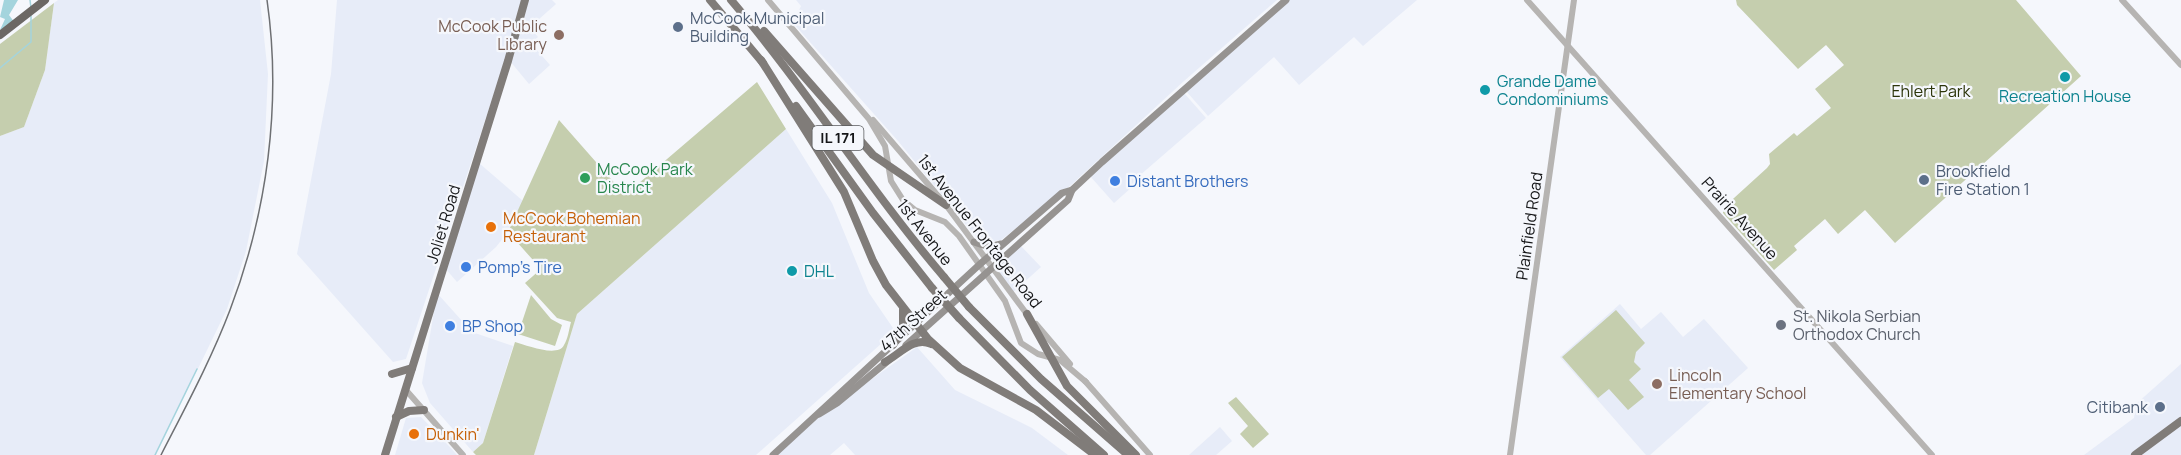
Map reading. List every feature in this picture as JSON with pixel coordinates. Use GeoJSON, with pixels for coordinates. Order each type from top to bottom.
{"type":"FeatureCollection","features":[{"type":"Feature","properties":{"kind":"highway"},"geometry":{"type":"LineString","coordinates":[[0,35],[45,0]]}},
{"type":"Feature","properties":{"kind":"main road","name":"Joliet Road"},"geometry":{"type":"LineString","coordinates":[[385,455],[491,118],[525,0]]}},
{"type":"Feature","properties":{"kind":"main road","name":"1st Avenue"},"geometry":{"type":"LineString","coordinates":[[710,0],[761,60],[873,213],[932,288],[1017,377],[1104,455]]}},
{"type":"Feature","properties":{"kind":"main road"},"geometry":{"type":"LineString","coordinates":[[733,0],[863,145],[888,167],[925,188],[946,205]]}},
{"type":"Feature","properties":{"kind":"main road","name":"1st Avenue"},"geometry":{"type":"LineString","coordinates":[[733,0],[788,70],[895,217],[969,307],[1041,379],[1128,455]]}},
{"type":"Feature","properties":{"kind":"main road","name":"47th Street"},"geometry":{"type":"LineString","coordinates":[[773,455],[819,414],[832,398],[979,265],[1062,193],[1072,190],[1286,0]]}},
{"type":"Feature","properties":{"kind":"main road"},"geometry":{"type":"LineString","coordinates":[[761,60],[844,192],[878,272],[922,332],[934,346],[960,368],[1052,420],[1095,455]]}},
{"type":"Feature","properties":{"kind":"main road","name":"47th Street"},"geometry":{"type":"LineString","coordinates":[[819,414],[837,404],[922,332],[1068,200],[1072,190]]}},
{"type":"Feature","properties":{"kind":"main road"},"geometry":{"type":"LineString","coordinates":[[974,242],[990,247],[1004,243]]}},
{"type":"Feature","properties":{"kind":"main road"},"geometry":{"type":"LineString","coordinates":[[893,345],[905,323],[901,306]]}},
{"type":"Feature","properties":{"kind":"main road"},"geometry":{"type":"LineString","coordinates":[[1027,315],[1049,356],[1073,393],[1136,455]]}},
{"type":"Feature","properties":{"kind":"main road"},"geometry":{"type":"LineString","coordinates":[[885,362],[911,345],[923,342],[934,346]]}},
{"type":"Feature","properties":{"kind":"main road"},"geometry":{"type":"LineString","coordinates":[[392,374],[411,368]]}},
{"type":"Feature","properties":{"kind":"main road"},"geometry":{"type":"LineString","coordinates":[[396,417],[409,411],[424,410]]}},
{"type":"Feature","properties":{"kind":"main road"},"geometry":{"type":"LineString","coordinates":[[2135,455],[2181,422]]}},
{"type":"Feature","properties":{"kind":"street","name":"1st Avenue Frontage Road"},"geometry":{"type":"LineString","coordinates":[[768,0],[946,205],[1027,315],[1150,455]]}},
{"type":"Feature","properties":{"kind":"street","name":"Prairie Avenue"},"geometry":{"type":"LineString","coordinates":[[1527,0],[1932,455]]}},
{"type":"Feature","properties":{"kind":"street","name":"Plainfield Road"},"geometry":{"type":"LineString","coordinates":[[1510,455],[1574,0]]}},
{"type":"Feature","properties":{"kind":"street"},"geometry":{"type":"LineString","coordinates":[[2122,0],[2181,65]]}},
{"type":"Feature","properties":{"kind":"street","name":"1st Avenue Frontage Road"},"geometry":{"type":"LineString","coordinates":[[852,98],[880,137],[891,181],[903,200],[915,210],[945,222],[959,236],[1008,307],[1015,332],[1021,343],[1032,351],[1065,363],[1086,382]]}},
{"type":"Feature","properties":{"kind":"street"},"geometry":{"type":"LineString","coordinates":[[405,388],[464,455]]}},
{"type":"Feature","properties":{"kind":"shaded area"},"geometry":{"type":"Polygon","coordinates":[[[58,0],[260,0],[268,74],[264,161],[246,251],[227,309],[156,455],[0,455],[0,136],[24,127],[45,70],[54,3],[58,0]]]}},
{"type":"Feature","properties":{"kind":"shaded area"},"geometry":{"type":"Polygon","coordinates":[[[337,0],[522,0],[520,15],[406,359],[393,362],[297,254],[331,74],[337,0]]]}},
{"type":"Feature","properties":{"kind":"shaded area"},"geometry":{"type":"Polygon","coordinates":[[[527,0],[552,0],[556,4],[530,27],[538,37],[532,42],[535,48],[550,65],[529,84],[510,61],[527,0]]]}},
{"type":"Feature","properties":{"kind":"shaded area"},"geometry":{"type":"Polygon","coordinates":[[[796,0],[1277,0],[1184,81],[1070,186],[1001,240],[987,242],[976,237],[898,141],[793,23],[801,6],[796,0]]]}},
{"type":"Feature","properties":{"kind":"shaded area"},"geometry":{"type":"Polygon","coordinates":[[[1288,0],[1417,0],[1363,46],[1354,37],[1299,85],[1274,57],[1208,116],[1186,91],[1288,0]]]}},
{"type":"Feature","properties":{"kind":"shaded area"},"geometry":{"type":"Polygon","coordinates":[[[1184,93],[1206,118],[1139,176],[1141,179],[1114,203],[1090,176],[1184,93]]]}},
{"type":"Feature","properties":{"kind":"shaded area"},"geometry":{"type":"Polygon","coordinates":[[[786,129],[832,203],[869,293],[893,328],[891,335],[756,455],[534,455],[577,314],[786,129]]]}},
{"type":"Feature","properties":{"kind":"shaded area"},"geometry":{"type":"Polygon","coordinates":[[[479,163],[523,201],[508,232],[496,247],[457,282],[445,268],[479,163]]]}},
{"type":"Feature","properties":{"kind":"shaded area"},"geometry":{"type":"Polygon","coordinates":[[[1020,245],[1041,267],[1012,293],[994,268],[1020,245]]]}},
{"type":"Feature","properties":{"kind":"shaded area"},"geometry":{"type":"Polygon","coordinates":[[[437,293],[472,332],[513,346],[483,443],[473,452],[430,403],[422,383],[437,293]]]}},
{"type":"Feature","properties":{"kind":"shaded area","name":"Lincoln Elementary School"},"geometry":{"type":"Polygon","coordinates":[[[1620,304],[1641,329],[1661,312],[1683,337],[1704,319],[1748,368],[1650,455],[1646,455],[1560,357],[1620,304]]]}},
{"type":"Feature","properties":{"kind":"shaded area"},"geometry":{"type":"Polygon","coordinates":[[[917,347],[955,390],[1032,428],[1068,455],[855,455],[844,443],[830,455],[774,455],[821,415],[917,347]]]}},
{"type":"Feature","properties":{"kind":"shaded area"},"geometry":{"type":"Polygon","coordinates":[[[2181,364],[2181,455],[2084,455],[2134,418],[2136,404],[2181,364]]]}},
{"type":"Feature","properties":{"kind":"shaded area"},"geometry":{"type":"Polygon","coordinates":[[[421,417],[457,455],[395,455],[406,418],[421,417]]]}},
{"type":"Feature","properties":{"kind":"shaded area"},"geometry":{"type":"Polygon","coordinates":[[[1220,427],[1232,441],[1216,455],[1189,455],[1220,427]]]}},
{"type":"Feature","properties":{"kind":"green space","name":"Ehlert Park"},"geometry":{"type":"Polygon","coordinates":[[[1736,0],[2016,0],[2081,76],[1895,243],[1865,210],[1838,234],[1825,219],[1794,246],[1797,250],[1774,270],[1723,213],[1723,208],[1767,168],[1770,164],[1769,154],[1794,133],[1797,136],[1831,108],[1815,89],[1844,65],[1826,45],[1798,69],[1737,5],[1736,0]]]}},
{"type":"Feature","properties":{"kind":"green space"},"geometry":{"type":"Polygon","coordinates":[[[54,3],[45,70],[24,127],[0,136],[0,44],[54,3]]]}},
{"type":"Feature","properties":{"kind":"green space"},"geometry":{"type":"Polygon","coordinates":[[[757,82],[786,129],[577,314],[534,455],[476,455],[473,452],[483,443],[515,342],[541,350],[561,349],[571,322],[557,318],[525,283],[541,269],[508,232],[559,120],[625,195],[757,82]]]}},
{"type":"Feature","properties":{"kind":"green space"},"geometry":{"type":"Polygon","coordinates":[[[531,295],[551,319],[562,325],[555,346],[518,334],[531,295]]]}},
{"type":"Feature","properties":{"kind":"green space"},"geometry":{"type":"Polygon","coordinates":[[[1616,310],[1645,343],[1636,352],[1634,362],[1641,369],[1629,380],[1644,397],[1628,410],[1609,389],[1598,398],[1562,357],[1616,310]]]}},
{"type":"Feature","properties":{"kind":"green space"},"geometry":{"type":"Polygon","coordinates":[[[1236,397],[1269,434],[1253,448],[1240,434],[1248,426],[1228,403],[1236,397]]]}},
{"type":"Feature","properties":{"kind":"water"},"geometry":{"type":"Polygon","coordinates":[[[4,0],[18,0],[9,15],[15,23],[0,30],[5,19],[0,17],[4,0]]]}},
{"type":"Feature","properties":{"kind":"waterway"},"geometry":{"type":"LineString","coordinates":[[30,0],[31,8]]}},
{"type":"Feature","properties":{"kind":"waterway"},"geometry":{"type":"LineString","coordinates":[[0,68],[31,42],[31,16]]}},
{"type":"Feature","properties":{"kind":"waterway"},"geometry":{"type":"LineString","coordinates":[[155,455],[197,369]]}},
{"type":"Feature","properties":{"kind":"railway"},"geometry":{"type":"LineString","coordinates":[[161,455],[223,329],[254,235],[262,197],[272,118],[273,79],[267,0]]}},
{"type":"Feature","properties":{"kind":"place","name":"McCook Municipal Building"},"geometry":{"type":"Point","coordinates":[678,27]}},
{"type":"Feature","properties":{"kind":"place","name":"McCook Public Library"},"geometry":{"type":"Point","coordinates":[559,35]}},
{"type":"Feature","properties":{"kind":"place","name":"Recreation House"},"geometry":{"type":"Point","coordinates":[2065,77]}},
{"type":"Feature","properties":{"kind":"place","name":"Grande Dame Condominiums"},"geometry":{"type":"Point","coordinates":[1485,90]}},
{"type":"Feature","properties":{"kind":"place","name":"McCook Park District"},"geometry":{"type":"Point","coordinates":[585,178]}},
{"type":"Feature","properties":{"kind":"place","name":"Brookfield Fire Station 1"},"geometry":{"type":"Point","coordinates":[1924,180]}},
{"type":"Feature","properties":{"kind":"place","name":"Distant Brothers"},"geometry":{"type":"Point","coordinates":[1115,181]}},
{"type":"Feature","properties":{"kind":"place","name":"McCook Bohemian Restaurant"},"geometry":{"type":"Point","coordinates":[491,227]}},
{"type":"Feature","properties":{"kind":"place","name":"Pomp's Tire"},"geometry":{"type":"Point","coordinates":[466,267]}},
{"type":"Feature","properties":{"kind":"place","name":"DHL"},"geometry":{"type":"Point","coordinates":[792,271]}},
{"type":"Feature","properties":{"kind":"place","name":"St. Nikola Serbian Orthodox Church"},"geometry":{"type":"Point","coordinates":[1781,325]}},
{"type":"Feature","properties":{"kind":"place","name":"BP Shop"},"geometry":{"type":"Point","coordinates":[450,326]}},
{"type":"Feature","properties":{"kind":"place","name":"Lincoln Elementary School"},"geometry":{"type":"Point","coordinates":[1657,384]}},
{"type":"Feature","properties":{"kind":"place","name":"Citibank"},"geometry":{"type":"Point","coordinates":[2160,407]}},
{"type":"Feature","properties":{"kind":"place","name":"Dunkin'"},"geometry":{"type":"Point","coordinates":[414,434]}}]}
